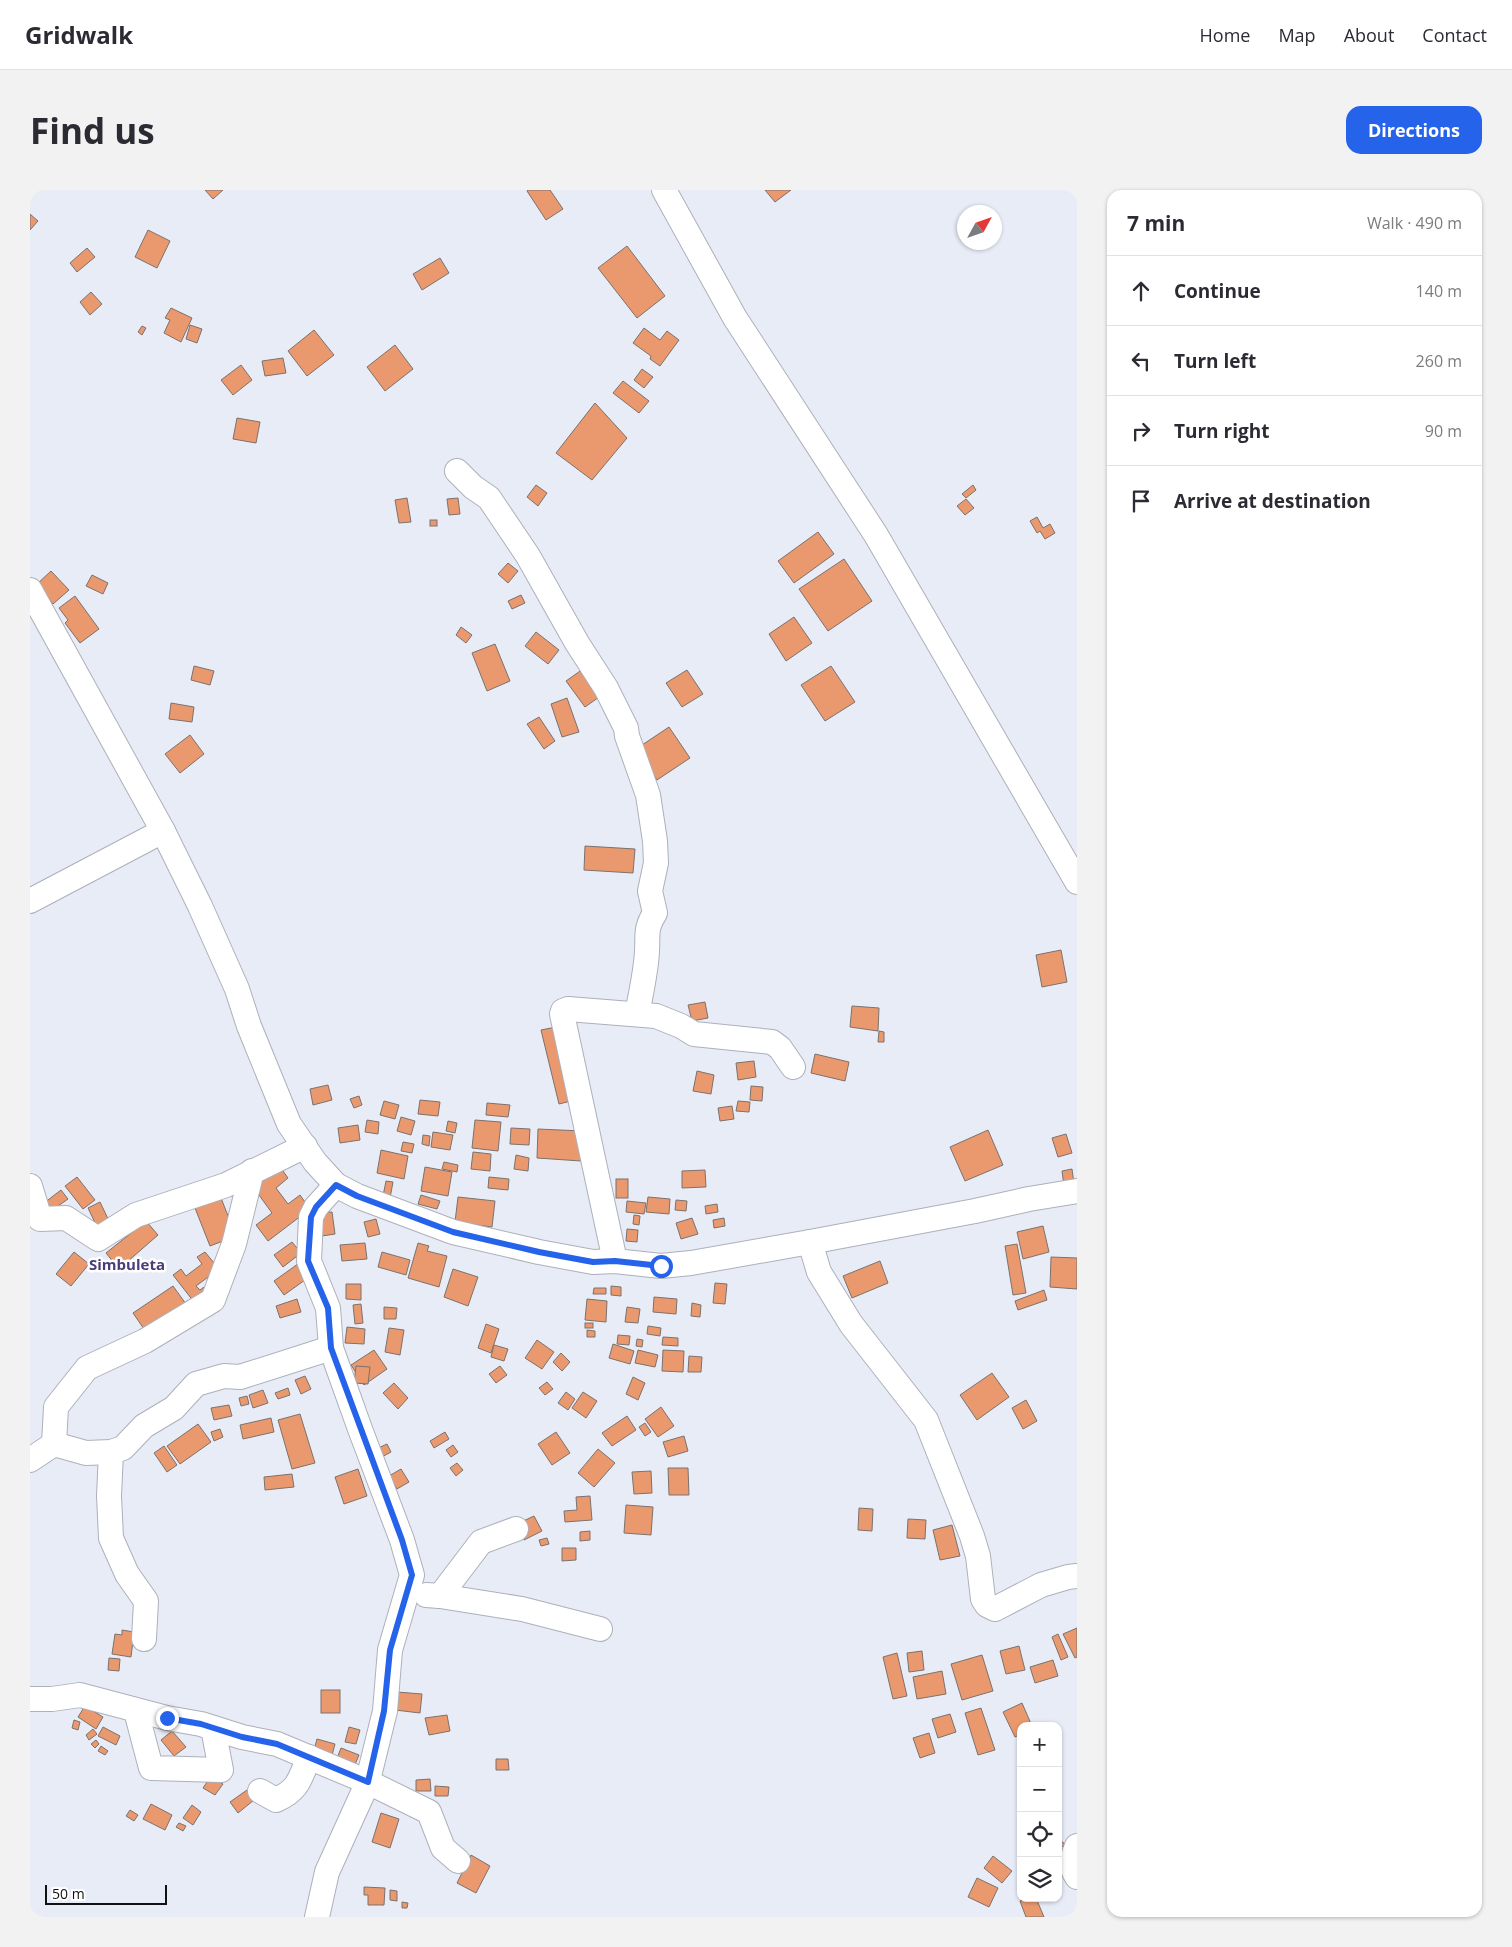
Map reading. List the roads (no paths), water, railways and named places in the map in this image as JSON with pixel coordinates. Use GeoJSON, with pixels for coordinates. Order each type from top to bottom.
{"type":"FeatureCollection","features":[{"type":"Feature","properties":{"kind":"street"},"geometry":{"type":"LineString","coordinates":[[664,190],[735,318],[876,535],[1077,882]]}},
{"type":"Feature","properties":{"kind":"street"},"geometry":{"type":"LineString","coordinates":[[457,471],[473,488],[489,498],[528,556],[577,643],[606,688],[626,728],[627,736],[648,795],[656,854],[650,891],[655,913],[648,923],[646,931],[647,950],[637,1014]]}},
{"type":"Feature","properties":{"kind":"street"},"geometry":{"type":"LineString","coordinates":[[30,590],[163,832],[200,906],[237,989],[249,1026],[289,1124],[315,1162],[336,1185],[357,1196],[453,1232],[593,1262],[615,1261],[661,1266],[684,1264],[810,1242],[975,1211],[1029,1198],[1077,1191]]}},
{"type":"Feature","properties":{"kind":"street"},"geometry":{"type":"LineString","coordinates":[[30,902],[163,832]]}},
{"type":"Feature","properties":{"kind":"street"},"geometry":{"type":"LineString","coordinates":[[615,1261],[562,1014],[568,1010],[637,1014],[665,1018],[694,1034],[772,1042],[780,1048],[793,1067]]}},
{"type":"Feature","properties":{"kind":"street"},"geometry":{"type":"LineString","coordinates":[[30,1186],[40,1219],[66,1218],[98,1239],[136,1215],[226,1185],[305,1146]]}},
{"type":"Feature","properties":{"kind":"street"},"geometry":{"type":"LineString","coordinates":[[54,1444],[56,1407],[87,1368],[145,1341],[213,1300],[234,1244],[252,1171]]}},
{"type":"Feature","properties":{"kind":"street"},"geometry":{"type":"LineString","coordinates":[[317,1917],[327,1872],[368,1782],[384,1711],[390,1650],[412,1575],[402,1540],[331,1348],[328,1308],[308,1261],[311,1217],[316,1207],[336,1185]]}},
{"type":"Feature","properties":{"kind":"street"},"geometry":{"type":"LineString","coordinates":[[810,1242],[819,1272],[851,1324],[926,1420],[974,1543],[978,1556],[983,1600],[987,1605],[996,1609],[1041,1585],[1077,1576]]}},
{"type":"Feature","properties":{"kind":"street"},"geometry":{"type":"LineString","coordinates":[[30,1460],[54,1444],[86,1452],[111,1452],[123,1448],[144,1426],[174,1408],[196,1384],[224,1376],[240,1377],[331,1348]]}},
{"type":"Feature","properties":{"kind":"street"},"geometry":{"type":"LineString","coordinates":[[111,1452],[109,1496],[111,1538],[127,1574],[146,1601],[144,1639]]}},
{"type":"Feature","properties":{"kind":"street"},"geometry":{"type":"LineString","coordinates":[[440,1596],[481,1542],[516,1529]]}},
{"type":"Feature","properties":{"kind":"street"},"geometry":{"type":"LineString","coordinates":[[406,1594],[440,1596],[522,1609],[600,1629]]}},
{"type":"Feature","properties":{"kind":"street"},"geometry":{"type":"LineString","coordinates":[[30,1698],[52,1699],[80,1695],[242,1737],[277,1744],[368,1782],[429,1812],[444,1848],[458,1861]]}},
{"type":"Feature","properties":{"kind":"street"},"geometry":{"type":"LineString","coordinates":[[136,1710],[151,1768],[221,1770],[213,1728]]}},
{"type":"Feature","properties":{"kind":"street"},"geometry":{"type":"LineString","coordinates":[[260,1791],[276,1800],[289,1794],[296,1786],[309,1757]]}},
{"type":"Feature","properties":{"kind":"street"},"geometry":{"type":"LineString","coordinates":[[1077,1846],[1071,1867],[1077,1876]]}},
{"type":"Feature","properties":{"kind":"district","name":"Simbuleta"},"geometry":{"type":"Point","coordinates":[127,1265]}}]}
